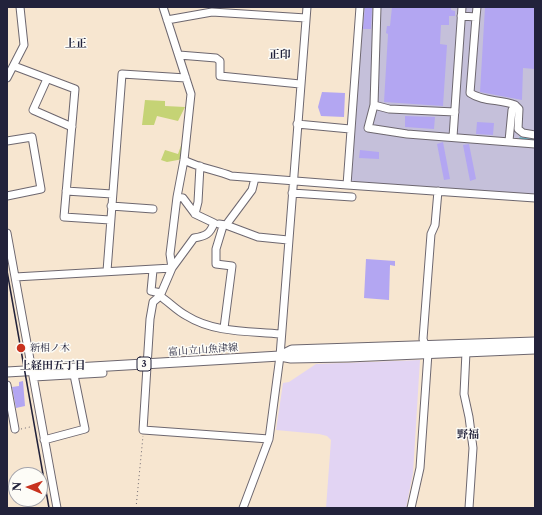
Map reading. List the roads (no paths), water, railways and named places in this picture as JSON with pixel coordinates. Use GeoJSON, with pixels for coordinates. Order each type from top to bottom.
{"type":"FeatureCollection","features":[{"type":"Feature","properties":{"kind":"main road","name":"富山立山魚津線"},"geometry":{"type":"LineString","coordinates":[[7,372],[33,374],[147,364],[280,356],[291,358],[348,357],[427,349],[535,342]]}},
{"type":"Feature","properties":{"kind":"main road","name":"富山立山魚津線"},"geometry":{"type":"LineString","coordinates":[[427,349],[466,352],[535,349]]}},
{"type":"Feature","properties":{"kind":"street"},"geometry":{"type":"LineString","coordinates":[[7,78],[24,45],[20,7]]}},
{"type":"Feature","properties":{"kind":"street"},"geometry":{"type":"LineString","coordinates":[[163,7],[192,94],[170,254],[172,268]]}},
{"type":"Feature","properties":{"kind":"street"},"geometry":{"type":"LineString","coordinates":[[243,508],[269,439],[280,356],[280,334],[307,7]]}},
{"type":"Feature","properties":{"kind":"street"},"geometry":{"type":"LineString","coordinates":[[347,185],[360,7]]}},
{"type":"Feature","properties":{"kind":"street"},"geometry":{"type":"LineString","coordinates":[[377,7],[374,105],[368,128],[372,130],[535,144]]}},
{"type":"Feature","properties":{"kind":"street"},"geometry":{"type":"LineString","coordinates":[[453,137],[462,7]]}},
{"type":"Feature","properties":{"kind":"street"},"geometry":{"type":"LineString","coordinates":[[477,7],[470,93],[477,98],[505,101],[515,105],[519,109],[520,114],[517,122],[518,129],[523,133],[535,135]]}},
{"type":"Feature","properties":{"kind":"street"},"geometry":{"type":"LineString","coordinates":[[167,20],[212,12],[306,18]]}},
{"type":"Feature","properties":{"kind":"street"},"geometry":{"type":"LineString","coordinates":[[461,16],[476,17]]}},
{"type":"Feature","properties":{"kind":"street"},"geometry":{"type":"LineString","coordinates":[[179,55],[216,58],[220,61],[220,76],[300,84]]}},
{"type":"Feature","properties":{"kind":"street"},"geometry":{"type":"LineString","coordinates":[[14,66],[75,90],[64,217],[110,220]]}},
{"type":"Feature","properties":{"kind":"street"},"geometry":{"type":"LineString","coordinates":[[107,271],[122,74],[186,78]]}},
{"type":"Feature","properties":{"kind":"street"},"geometry":{"type":"LineString","coordinates":[[47,79],[32,110],[72,127]]}},
{"type":"Feature","properties":{"kind":"street"},"geometry":{"type":"LineString","coordinates":[[456,88],[470,89]]}},
{"type":"Feature","properties":{"kind":"street"},"geometry":{"type":"LineString","coordinates":[[374,105],[389,109],[455,112]]}},
{"type":"Feature","properties":{"kind":"street"},"geometry":{"type":"LineString","coordinates":[[508,141],[512,110],[515,105]]}},
{"type":"Feature","properties":{"kind":"street"},"geometry":{"type":"LineString","coordinates":[[297,124],[350,129]]}},
{"type":"Feature","properties":{"kind":"street"},"geometry":{"type":"LineString","coordinates":[[7,141],[32,137],[41,189],[7,196]]}},
{"type":"Feature","properties":{"kind":"street"},"geometry":{"type":"LineString","coordinates":[[184,160],[200,166],[215,169],[231,176],[293,182],[535,198]]}},
{"type":"Feature","properties":{"kind":"street"},"geometry":{"type":"LineString","coordinates":[[196,214],[200,166]]}},
{"type":"Feature","properties":{"kind":"street"},"geometry":{"type":"LineString","coordinates":[[224,328],[232,266],[216,264],[216,249],[225,225],[252,190],[255,178]]}},
{"type":"Feature","properties":{"kind":"street"},"geometry":{"type":"LineString","coordinates":[[66,191],[112,194]]}},
{"type":"Feature","properties":{"kind":"street"},"geometry":{"type":"LineString","coordinates":[[411,508],[420,468],[427,349],[423,339],[431,241],[435,225],[438,191]]}},
{"type":"Feature","properties":{"kind":"street"},"geometry":{"type":"LineString","coordinates":[[292,193],[352,197]]}},
{"type":"Feature","properties":{"kind":"street"},"geometry":{"type":"LineString","coordinates":[[177,197],[183,198],[196,214],[214,223],[225,225],[258,238],[288,240]]}},
{"type":"Feature","properties":{"kind":"street"},"geometry":{"type":"LineString","coordinates":[[111,206],[153,209]]}},
{"type":"Feature","properties":{"kind":"street"},"geometry":{"type":"LineString","coordinates":[[214,223],[207,236],[194,238],[172,268],[160,294],[153,302],[150,319],[143,430],[269,439]]}},
{"type":"Feature","properties":{"kind":"street"},"geometry":{"type":"LineString","coordinates":[[7,233],[57,508]]}},
{"type":"Feature","properties":{"kind":"street"},"geometry":{"type":"LineString","coordinates":[[15,277],[172,268]]}},
{"type":"Feature","properties":{"kind":"street"},"geometry":{"type":"LineString","coordinates":[[153,270],[150,291],[160,294],[187,317],[224,328],[280,334]]}},
{"type":"Feature","properties":{"kind":"street"},"geometry":{"type":"LineString","coordinates":[[466,352],[464,394],[473,448],[469,508]]}},
{"type":"Feature","properties":{"kind":"street"},"geometry":{"type":"LineString","coordinates":[[33,374],[74,375],[103,373]]}},
{"type":"Feature","properties":{"kind":"street"},"geometry":{"type":"LineString","coordinates":[[44,440],[85,429],[74,375]]}},
{"type":"Feature","properties":{"kind":"street"},"geometry":{"type":"LineString","coordinates":[[7,385],[15,429]]}},
{"type":"Feature","properties":{"kind":"waterway"},"geometry":{"type":"LineString","coordinates":[[520,138],[535,140]]}},
{"type":"Feature","properties":{"kind":"railway"},"geometry":{"type":"LineString","coordinates":[[7,271],[49,508]]}},
{"type":"Feature","properties":{"kind":"place","name":"新相ノ木"},"geometry":{"type":"Point","coordinates":[21,348]}},
{"type":"Feature","properties":{"kind":"district","name":"上正"},"geometry":{"type":"Point","coordinates":[76,44]}},
{"type":"Feature","properties":{"kind":"district","name":"正印"},"geometry":{"type":"Point","coordinates":[280,55]}},
{"type":"Feature","properties":{"kind":"district","name":"上経田五丁目"},"geometry":{"type":"Point","coordinates":[53,366]}},
{"type":"Feature","properties":{"kind":"district","name":"野福"},"geometry":{"type":"Point","coordinates":[468,435]}}]}
